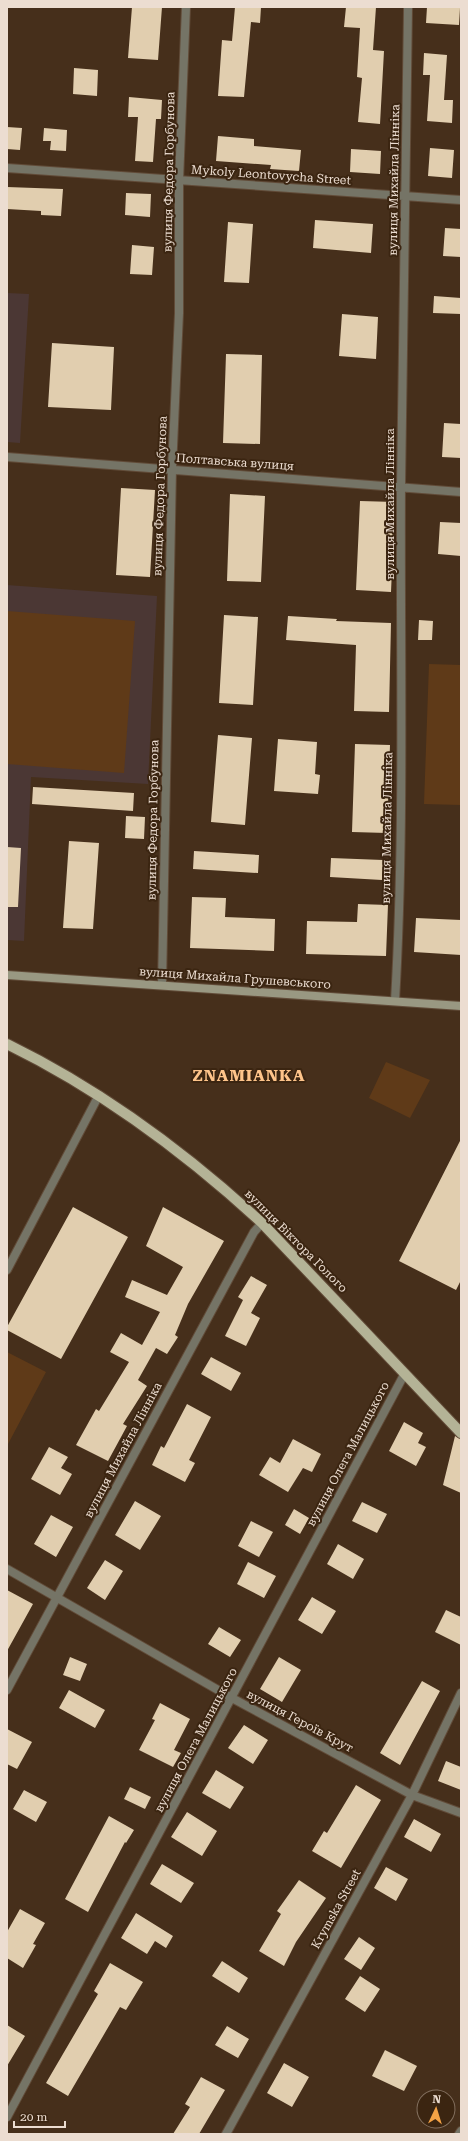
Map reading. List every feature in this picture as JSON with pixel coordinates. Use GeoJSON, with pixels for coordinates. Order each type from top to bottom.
{"type":"FeatureCollection","features":[{"type":"Feature","properties":{"kind":"main road","name":"вулиця Михайла Грушевського"},"geometry":{"type":"LineString","coordinates":[[7,975],[461,1006]]}},
{"type":"Feature","properties":{"kind":"main road","name":"вулиця Віктора Голого"},"geometry":{"type":"LineString","coordinates":[[7,1044],[99,1095],[166,1142],[236,1198],[262,1223],[461,1433]]}},
{"type":"Feature","properties":{"kind":"street","name":"вулиця Федора Горбунова"},"geometry":{"type":"LineString","coordinates":[[162,985],[172,469],[179,313],[179,181],[186,7]]}},
{"type":"Feature","properties":{"kind":"street","name":"вулиця Михайла Лінніка"},"geometry":{"type":"LineString","coordinates":[[395,1001],[399,867],[402,655],[401,486],[408,7]]}},
{"type":"Feature","properties":{"kind":"street","name":"Mykoly Leontovycha Street"},"geometry":{"type":"LineString","coordinates":[[7,168],[461,200]]}},
{"type":"Feature","properties":{"kind":"street","name":"Полтавська вулиця"},"geometry":{"type":"LineString","coordinates":[[7,457],[401,486],[461,492]]}},
{"type":"Feature","properties":{"kind":"street"},"geometry":{"type":"LineString","coordinates":[[7,1270],[99,1095]]}},
{"type":"Feature","properties":{"kind":"street","name":"вулиця Михайла Лінніка"},"geometry":{"type":"LineString","coordinates":[[7,1690],[254,1232],[262,1223]]}},
{"type":"Feature","properties":{"kind":"street","name":"вулиця Олега Малицького"},"geometry":{"type":"LineString","coordinates":[[7,2117],[405,1373]]}},
{"type":"Feature","properties":{"kind":"street","name":"вулиця Героїв Крут"},"geometry":{"type":"LineString","coordinates":[[7,1569],[232,1698],[412,1795],[461,1814]]}},
{"type":"Feature","properties":{"kind":"street","name":"Krymska Street"},"geometry":{"type":"LineString","coordinates":[[226,2134],[412,1795],[461,1692]]}},
{"type":"Feature","properties":{"kind":"shaded area"},"geometry":{"type":"Polygon","coordinates":[[[7,293],[29,294],[20,443],[7,442],[7,293]]]}},
{"type":"Feature","properties":{"kind":"shaded area"},"geometry":{"type":"Polygon","coordinates":[[[7,585],[157,596],[148,784],[31,777],[24,941],[7,940],[7,585]]]}},
{"type":"Feature","properties":{"kind":"shaded area"},"geometry":{"type":"Polygon","coordinates":[[[7,611],[135,621],[124,773],[7,764],[7,611]]]}},
{"type":"Feature","properties":{"kind":"shaded area"},"geometry":{"type":"Polygon","coordinates":[[[429,664],[461,665],[461,805],[424,804],[429,664]]]}},
{"type":"Feature","properties":{"kind":"shaded area"},"geometry":{"type":"Polygon","coordinates":[[[386,1062],[430,1080],[410,1118],[369,1098],[386,1062]]]}},
{"type":"Feature","properties":{"kind":"shaded area"},"geometry":{"type":"Polygon","coordinates":[[[7,1352],[46,1372],[7,1446],[7,1352]]]}},
{"type":"Feature","properties":{"kind":"building"},"geometry":{"type":"Polygon","coordinates":[[[132,7],[162,7],[158,60],[128,58],[132,7]]]}},
{"type":"Feature","properties":{"kind":"building"},"geometry":{"type":"Polygon","coordinates":[[[235,7],[261,7],[260,23],[251,22],[244,97],[218,96],[222,40],[232,41],[235,7]]]}},
{"type":"Feature","properties":{"kind":"building"},"geometry":{"type":"Polygon","coordinates":[[[346,7],[376,7],[373,50],[384,51],[380,124],[358,122],[362,78],[357,77],[360,28],[344,27],[346,7]]]}},
{"type":"Feature","properties":{"kind":"building"},"geometry":{"type":"Polygon","coordinates":[[[427,7],[460,8],[459,25],[426,23],[427,7]]]}},
{"type":"Feature","properties":{"kind":"building"},"geometry":{"type":"Polygon","coordinates":[[[424,53],[447,55],[444,100],[453,100],[452,123],[427,121],[430,75],[423,75],[424,53]]]}},
{"type":"Feature","properties":{"kind":"building"},"geometry":{"type":"Polygon","coordinates":[[[74,68],[98,70],[97,96],[73,94],[74,68]]]}},
{"type":"Feature","properties":{"kind":"building"},"geometry":{"type":"Polygon","coordinates":[[[129,97],[162,100],[161,119],[156,119],[153,162],[135,161],[138,117],[128,117],[129,97]]]}},
{"type":"Feature","properties":{"kind":"building"},"geometry":{"type":"Polygon","coordinates":[[[7,127],[22,128],[20,150],[7,149],[7,127]]]}},
{"type":"Feature","properties":{"kind":"building"},"geometry":{"type":"Polygon","coordinates":[[[44,128],[67,130],[66,151],[50,150],[51,141],[43,141],[44,128]]]}},
{"type":"Feature","properties":{"kind":"building"},"geometry":{"type":"Polygon","coordinates":[[[218,136],[254,139],[254,146],[301,150],[299,171],[270,169],[271,165],[216,161],[218,136]]]}},
{"type":"Feature","properties":{"kind":"building"},"geometry":{"type":"Polygon","coordinates":[[[430,148],[454,150],[452,178],[428,176],[430,148]]]}},
{"type":"Feature","properties":{"kind":"building"},"geometry":{"type":"Polygon","coordinates":[[[351,149],[381,151],[380,174],[350,172],[351,149]]]}},
{"type":"Feature","properties":{"kind":"building"},"geometry":{"type":"Polygon","coordinates":[[[7,187],[63,189],[61,216],[41,215],[41,211],[7,209],[7,187]]]}},
{"type":"Feature","properties":{"kind":"building"},"geometry":{"type":"Polygon","coordinates":[[[126,193],[151,194],[150,217],[125,215],[126,193]]]}},
{"type":"Feature","properties":{"kind":"building"},"geometry":{"type":"Polygon","coordinates":[[[315,220],[373,224],[371,253],[313,248],[315,220]]]}},
{"type":"Feature","properties":{"kind":"building"},"geometry":{"type":"Polygon","coordinates":[[[228,222],[253,224],[249,283],[224,282],[228,222]]]}},
{"type":"Feature","properties":{"kind":"building"},"geometry":{"type":"Polygon","coordinates":[[[445,228],[461,229],[461,257],[443,256],[445,228]]]}},
{"type":"Feature","properties":{"kind":"building"},"geometry":{"type":"Polygon","coordinates":[[[132,245],[154,247],[152,275],[130,274],[132,245]]]}},
{"type":"Feature","properties":{"kind":"building"},"geometry":{"type":"Polygon","coordinates":[[[434,296],[461,298],[461,314],[433,313],[434,296]]]}},
{"type":"Feature","properties":{"kind":"building"},"geometry":{"type":"Polygon","coordinates":[[[342,314],[378,317],[376,359],[339,356],[342,314]]]}},
{"type":"Feature","properties":{"kind":"building"},"geometry":{"type":"Polygon","coordinates":[[[52,343],[114,347],[111,410],[48,407],[52,343]]]}},
{"type":"Feature","properties":{"kind":"building"},"geometry":{"type":"Polygon","coordinates":[[[226,354],[262,355],[260,444],[223,443],[226,354]]]}},
{"type":"Feature","properties":{"kind":"building"},"geometry":{"type":"Polygon","coordinates":[[[444,423],[461,424],[461,458],[442,457],[444,423]]]}},
{"type":"Feature","properties":{"kind":"building"},"geometry":{"type":"Polygon","coordinates":[[[121,488],[155,490],[150,577],[116,575],[121,488]]]}},
{"type":"Feature","properties":{"kind":"building"},"geometry":{"type":"Polygon","coordinates":[[[230,494],[265,496],[261,582],[227,581],[230,494]]]}},
{"type":"Feature","properties":{"kind":"building"},"geometry":{"type":"Polygon","coordinates":[[[360,501],[395,502],[391,592],[356,590],[360,501]]]}},
{"type":"Feature","properties":{"kind":"building"},"geometry":{"type":"Polygon","coordinates":[[[440,522],[461,523],[461,556],[438,554],[440,522]]]}},
{"type":"Feature","properties":{"kind":"building"},"geometry":{"type":"Polygon","coordinates":[[[224,615],[258,617],[253,705],[219,703],[224,615]]]}},
{"type":"Feature","properties":{"kind":"building"},"geometry":{"type":"Polygon","coordinates":[[[288,616],[337,619],[336,621],[391,623],[389,712],[354,711],[356,645],[286,640],[288,616]]]}},
{"type":"Feature","properties":{"kind":"building"},"geometry":{"type":"Polygon","coordinates":[[[419,620],[433,621],[432,640],[418,640],[419,620]]]}},
{"type":"Feature","properties":{"kind":"building"},"geometry":{"type":"Polygon","coordinates":[[[218,735],[252,738],[245,825],[211,822],[218,735]]]}},
{"type":"Feature","properties":{"kind":"building"},"geometry":{"type":"Polygon","coordinates":[[[278,739],[317,742],[315,774],[320,775],[318,794],[274,791],[278,739]]]}},
{"type":"Feature","properties":{"kind":"building"},"geometry":{"type":"Polygon","coordinates":[[[355,744],[390,745],[387,833],[352,832],[355,744]]]}},
{"type":"Feature","properties":{"kind":"building"},"geometry":{"type":"Polygon","coordinates":[[[33,787],[134,793],[133,811],[32,804],[33,787]]]}},
{"type":"Feature","properties":{"kind":"building"},"geometry":{"type":"Polygon","coordinates":[[[126,816],[145,817],[144,839],[125,838],[126,816]]]}},
{"type":"Feature","properties":{"kind":"building"},"geometry":{"type":"Polygon","coordinates":[[[69,841],[99,843],[93,929],[63,928],[69,841]]]}},
{"type":"Feature","properties":{"kind":"building"},"geometry":{"type":"Polygon","coordinates":[[[7,847],[21,848],[18,907],[7,907],[7,847]]]}},
{"type":"Feature","properties":{"kind":"building"},"geometry":{"type":"Polygon","coordinates":[[[194,851],[259,855],[258,873],[193,869],[194,851]]]}},
{"type":"Feature","properties":{"kind":"building"},"geometry":{"type":"Polygon","coordinates":[[[331,858],[383,860],[382,880],[330,877],[331,858]]]}},
{"type":"Feature","properties":{"kind":"building"},"geometry":{"type":"Polygon","coordinates":[[[192,897],[226,898],[225,917],[275,919],[274,951],[190,948],[192,897]]]}},
{"type":"Feature","properties":{"kind":"building"},"geometry":{"type":"Polygon","coordinates":[[[358,904],[388,905],[386,956],[306,954],[307,921],[357,922],[358,904]]]}},
{"type":"Feature","properties":{"kind":"building"},"geometry":{"type":"Polygon","coordinates":[[[416,918],[461,920],[461,955],[414,952],[416,918]]]}},
{"type":"Feature","properties":{"kind":"building"},"geometry":{"type":"Polygon","coordinates":[[[461,1139],[461,1280],[456,1290],[399,1261],[461,1139]]]}},
{"type":"Feature","properties":{"kind":"building"},"geometry":{"type":"Polygon","coordinates":[[[73,1207],[128,1237],[61,1359],[7,1330],[7,1327],[73,1207]]]}},
{"type":"Feature","properties":{"kind":"building"},"geometry":{"type":"Polygon","coordinates":[[[163,1207],[224,1241],[188,1304],[175,1335],[178,1337],[167,1354],[156,1348],[138,1380],[147,1386],[123,1424],[127,1426],[108,1461],[76,1445],[96,1409],[99,1411],[129,1362],[110,1352],[121,1333],[142,1345],[160,1312],[125,1297],[132,1280],[167,1295],[183,1267],[146,1246],[163,1207]]]}},
{"type":"Feature","properties":{"kind":"building"},"geometry":{"type":"Polygon","coordinates":[[[251,1276],[267,1285],[251,1313],[260,1318],[246,1346],[225,1336],[243,1300],[238,1297],[251,1276]]]}},
{"type":"Feature","properties":{"kind":"building"},"geometry":{"type":"Polygon","coordinates":[[[211,1357],[241,1373],[231,1391],[201,1374],[211,1357]]]}},
{"type":"Feature","properties":{"kind":"building"},"geometry":{"type":"Polygon","coordinates":[[[187,1404],[211,1417],[189,1460],[195,1463],[185,1482],[152,1465],[161,1446],[164,1448],[187,1404]]]}},
{"type":"Feature","properties":{"kind":"building"},"geometry":{"type":"Polygon","coordinates":[[[404,1422],[423,1433],[418,1443],[426,1447],[416,1466],[389,1451],[404,1422]]]}},
{"type":"Feature","properties":{"kind":"building"},"geometry":{"type":"Polygon","coordinates":[[[455,1436],[461,1439],[461,1493],[443,1485],[455,1436]]]}},
{"type":"Feature","properties":{"kind":"building"},"geometry":{"type":"Polygon","coordinates":[[[293,1439],[321,1454],[312,1472],[303,1468],[288,1492],[259,1475],[270,1457],[280,1463],[293,1439]]]}},
{"type":"Feature","properties":{"kind":"building"},"geometry":{"type":"Polygon","coordinates":[[[49,1447],[68,1457],[61,1468],[72,1474],[60,1495],[31,1479],[49,1447]]]}},
{"type":"Feature","properties":{"kind":"building"},"geometry":{"type":"Polygon","coordinates":[[[135,1501],[161,1516],[140,1550],[115,1535],[135,1501]]]}},
{"type":"Feature","properties":{"kind":"building"},"geometry":{"type":"Polygon","coordinates":[[[362,1502],[387,1514],[377,1533],[352,1521],[362,1502]]]}},
{"type":"Feature","properties":{"kind":"building"},"geometry":{"type":"Polygon","coordinates":[[[294,1509],[309,1518],[300,1534],[285,1525],[294,1509]]]}},
{"type":"Feature","properties":{"kind":"building"},"geometry":{"type":"Polygon","coordinates":[[[51,1515],[73,1527],[56,1557],[34,1544],[51,1515]]]}},
{"type":"Feature","properties":{"kind":"building"},"geometry":{"type":"Polygon","coordinates":[[[251,1521],[273,1532],[259,1557],[238,1546],[251,1521]]]}},
{"type":"Feature","properties":{"kind":"building"},"geometry":{"type":"Polygon","coordinates":[[[338,1544],[364,1559],[353,1579],[327,1564],[338,1544]]]}},
{"type":"Feature","properties":{"kind":"building"},"geometry":{"type":"Polygon","coordinates":[[[105,1560],[123,1571],[105,1600],[87,1588],[105,1560]]]}},
{"type":"Feature","properties":{"kind":"building"},"geometry":{"type":"Polygon","coordinates":[[[248,1562],[276,1576],[264,1598],[237,1584],[248,1562]]]}},
{"type":"Feature","properties":{"kind":"building"},"geometry":{"type":"Polygon","coordinates":[[[7,1590],[33,1604],[7,1651],[7,1590]]]}},
{"type":"Feature","properties":{"kind":"building"},"geometry":{"type":"Polygon","coordinates":[[[312,1597],[336,1611],[322,1634],[298,1620],[312,1597]]]}},
{"type":"Feature","properties":{"kind":"building"},"geometry":{"type":"Polygon","coordinates":[[[446,1610],[461,1617],[461,1645],[435,1632],[446,1610]]]}},
{"type":"Feature","properties":{"kind":"building"},"geometry":{"type":"Polygon","coordinates":[[[219,1627],[241,1640],[230,1657],[208,1644],[219,1627]]]}},
{"type":"Feature","properties":{"kind":"building"},"geometry":{"type":"Polygon","coordinates":[[[70,1657],[87,1664],[80,1681],[63,1675],[70,1657]]]}},
{"type":"Feature","properties":{"kind":"building"},"geometry":{"type":"Polygon","coordinates":[[[279,1657],[301,1670],[282,1702],[260,1689],[279,1657]]]}},
{"type":"Feature","properties":{"kind":"building"},"geometry":{"type":"Polygon","coordinates":[[[422,1681],[440,1691],[400,1765],[380,1753],[422,1681]]]}},
{"type":"Feature","properties":{"kind":"building"},"geometry":{"type":"Polygon","coordinates":[[[69,1690],[105,1710],[95,1728],[59,1708],[69,1690]]]}},
{"type":"Feature","properties":{"kind":"building"},"geometry":{"type":"Polygon","coordinates":[[[160,1703],[190,1719],[174,1750],[181,1753],[173,1767],[139,1750],[155,1720],[152,1719],[160,1703]]]}},
{"type":"Feature","properties":{"kind":"building"},"geometry":{"type":"Polygon","coordinates":[[[244,1725],[268,1740],[253,1764],[228,1748],[244,1725]]]}},
{"type":"Feature","properties":{"kind":"building"},"geometry":{"type":"Polygon","coordinates":[[[7,1729],[32,1742],[17,1769],[7,1764],[7,1729]]]}},
{"type":"Feature","properties":{"kind":"building"},"geometry":{"type":"Polygon","coordinates":[[[446,1761],[461,1767],[461,1790],[438,1781],[446,1761]]]}},
{"type":"Feature","properties":{"kind":"building"},"geometry":{"type":"Polygon","coordinates":[[[216,1770],[244,1787],[230,1809],[202,1793],[216,1770]]]}},
{"type":"Feature","properties":{"kind":"building"},"geometry":{"type":"Polygon","coordinates":[[[356,1785],[381,1800],[341,1868],[312,1851],[324,1831],[327,1833],[356,1785]]]}},
{"type":"Feature","properties":{"kind":"building"},"geometry":{"type":"Polygon","coordinates":[[[130,1787],[151,1797],[145,1809],[124,1799],[130,1787]]]}},
{"type":"Feature","properties":{"kind":"building"},"geometry":{"type":"Polygon","coordinates":[[[24,1790],[47,1802],[36,1822],[13,1809],[24,1790]]]}},
{"type":"Feature","properties":{"kind":"building"},"geometry":{"type":"Polygon","coordinates":[[[187,1812],[217,1831],[202,1856],[171,1837],[187,1812]]]}},
{"type":"Feature","properties":{"kind":"building"},"geometry":{"type":"Polygon","coordinates":[[[109,1816],[134,1830],[126,1843],[125,1842],[88,1912],[65,1899],[109,1816]]]}},
{"type":"Feature","properties":{"kind":"building"},"geometry":{"type":"Polygon","coordinates":[[[414,1819],[441,1834],[431,1852],[404,1837],[414,1819]]]}},
{"type":"Feature","properties":{"kind":"building"},"geometry":{"type":"Polygon","coordinates":[[[162,1864],[194,1883],[181,1903],[150,1884],[162,1864]]]}},
{"type":"Feature","properties":{"kind":"building"},"geometry":{"type":"Polygon","coordinates":[[[386,1867],[408,1879],[396,1901],[374,1888],[386,1867]]]}},
{"type":"Feature","properties":{"kind":"building"},"geometry":{"type":"Polygon","coordinates":[[[299,1880],[326,1898],[296,1942],[284,1966],[259,1951],[281,1914],[277,1911],[299,1880]]]}},
{"type":"Feature","properties":{"kind":"building"},"geometry":{"type":"Polygon","coordinates":[[[20,1909],[45,1923],[33,1944],[36,1945],[23,1968],[7,1958],[7,1932],[20,1909]]]}},
{"type":"Feature","properties":{"kind":"building"},"geometry":{"type":"Polygon","coordinates":[[[136,1913],[173,1936],[166,1948],[155,1941],[147,1954],[121,1938],[136,1913]]]}},
{"type":"Feature","properties":{"kind":"building"},"geometry":{"type":"Polygon","coordinates":[[[359,1937],[375,1948],[361,1970],[344,1959],[359,1937]]]}},
{"type":"Feature","properties":{"kind":"building"},"geometry":{"type":"Polygon","coordinates":[[[222,1961],[248,1978],[239,1993],[212,1976],[222,1961]]]}},
{"type":"Feature","properties":{"kind":"building"},"geometry":{"type":"Polygon","coordinates":[[[110,1963],[143,1982],[126,2010],[120,2007],[68,2096],[46,2083],[98,1994],[94,1991],[110,1963]]]}},
{"type":"Feature","properties":{"kind":"building"},"geometry":{"type":"Polygon","coordinates":[[[360,1976],[380,1989],[365,2012],[345,1999],[360,1976]]]}},
{"type":"Feature","properties":{"kind":"building"},"geometry":{"type":"Polygon","coordinates":[[[7,2025],[25,2036],[7,2066],[7,2025]]]}},
{"type":"Feature","properties":{"kind":"building"},"geometry":{"type":"Polygon","coordinates":[[[227,2026],[249,2039],[238,2058],[215,2045],[227,2026]]]}},
{"type":"Feature","properties":{"kind":"building"},"geometry":{"type":"Polygon","coordinates":[[[385,2050],[417,2066],[404,2091],[372,2076],[385,2050]]]}},
{"type":"Feature","properties":{"kind":"building"},"geometry":{"type":"Polygon","coordinates":[[[284,2063],[309,2077],[292,2107],[267,2093],[284,2063]]]}},
{"type":"Feature","properties":{"kind":"building"},"geometry":{"type":"Polygon","coordinates":[[[201,2077],[225,2090],[199,2134],[173,2134],[190,2107],[185,2104],[201,2077]]]}},
{"type":"Feature","properties":{"kind":"district","name":"ZNAMIANKA"},"geometry":{"type":"Point","coordinates":[249,1075]}}]}
